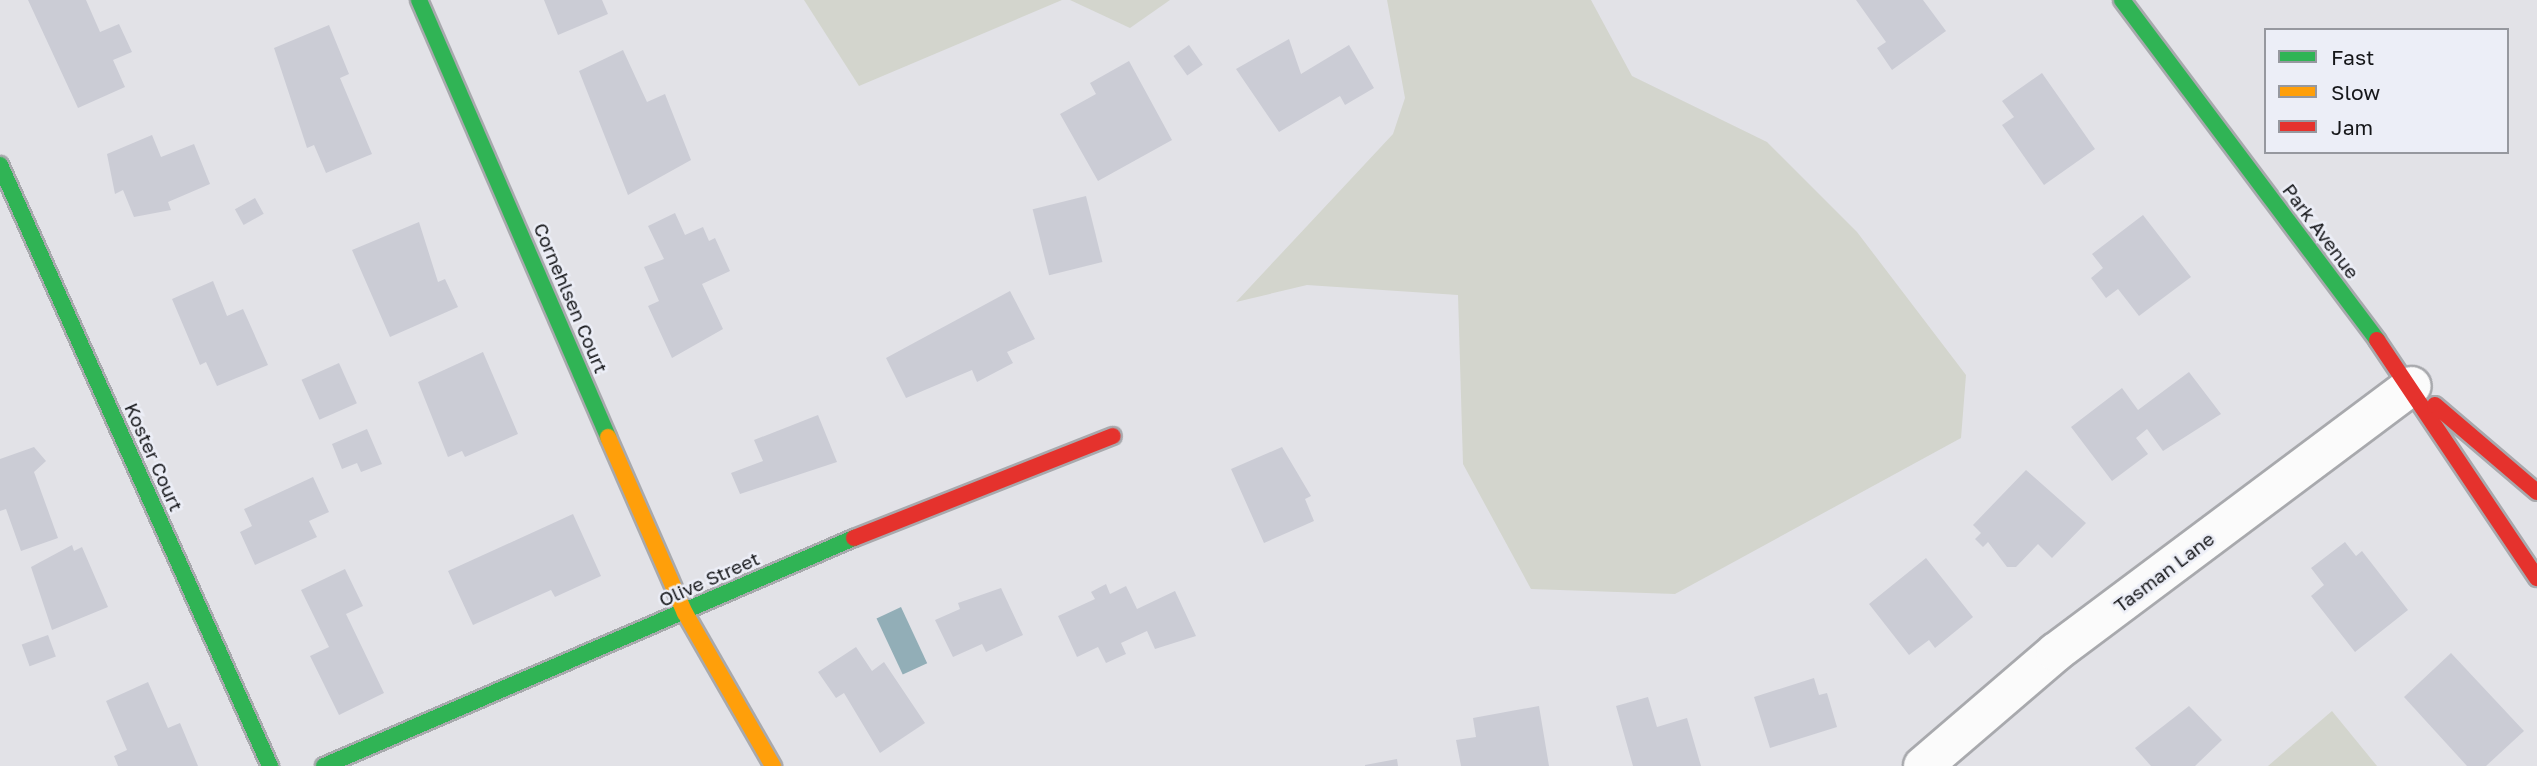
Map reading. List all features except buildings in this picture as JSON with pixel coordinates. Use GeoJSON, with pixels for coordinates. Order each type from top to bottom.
{"type":"FeatureCollection","features":[{"type":"Feature","properties":{"kind":"street","name":"Cornehlsen Court"},"geometry":{"type":"LineString","coordinates":[[419,0],[685,613],[773,766]]}},
{"type":"Feature","properties":{"kind":"street","name":"Park Avenue"},"geometry":{"type":"LineString","coordinates":[[2122,0],[2412,386],[2484,507],[2537,578]]}},
{"type":"Feature","properties":{"kind":"street","name":"Koster Court"},"geometry":{"type":"LineString","coordinates":[[0,165],[270,766]]}},
{"type":"Feature","properties":{"kind":"street","name":"Park Avenue"},"geometry":{"type":"LineString","coordinates":[[2412,386],[2537,492]]}},
{"type":"Feature","properties":{"kind":"street","name":"Tasman Lane"},"geometry":{"type":"LineString","coordinates":[[1923,766],[2056,652],[2412,386]]}},
{"type":"Feature","properties":{"kind":"street","name":"Olive Street"},"geometry":{"type":"LineString","coordinates":[[324,766],[1114,436]]}},
{"type":"Feature","properties":{"kind":"shaded area"},"geometry":{"type":"Polygon","coordinates":[[[804,0],[1062,0],[859,86],[804,0]]]}},
{"type":"Feature","properties":{"kind":"shaded area"},"geometry":{"type":"Polygon","coordinates":[[[1070,0],[1170,0],[1130,28],[1070,0]]]}},
{"type":"Feature","properties":{"kind":"shaded area"},"geometry":{"type":"Polygon","coordinates":[[[1387,0],[1591,0],[1632,76],[1767,142],[1857,232],[1966,375],[1961,438],[1675,594],[1531,589],[1463,464],[1458,295],[1307,285],[1236,302],[1393,134],[1405,98],[1387,0]]]}},
{"type":"Feature","properties":{"kind":"shaded area"},"geometry":{"type":"Polygon","coordinates":[[[2332,711],[2377,766],[2268,766],[2332,711]]]}},
{"type":"Feature","properties":{"kind":"water"},"geometry":{"type":"Polygon","coordinates":[[[901,607],[927,663],[903,675],[877,618],[901,607]]]}},
{"type":"Feature","properties":{"kind":"traffic: fast"},"geometry":{"type":"LineString","coordinates":[[419,0],[608,437]]}},
{"type":"Feature","properties":{"kind":"traffic: fast"},"geometry":{"type":"LineString","coordinates":[[2122,0],[2377,340]]}},
{"type":"Feature","properties":{"kind":"traffic: fast"},"geometry":{"type":"LineString","coordinates":[[0,165],[270,766]]}},
{"type":"Feature","properties":{"kind":"traffic: fast"},"geometry":{"type":"LineString","coordinates":[[324,766],[854,538]]}},
{"type":"Feature","properties":{"kind":"traffic: slow"},"geometry":{"type":"LineString","coordinates":[[608,437],[685,613],[773,766]]}},
{"type":"Feature","properties":{"kind":"traffic: jam"},"geometry":{"type":"LineString","coordinates":[[2377,340],[2537,578]]}},
{"type":"Feature","properties":{"kind":"traffic: jam"},"geometry":{"type":"LineString","coordinates":[[2435,405],[2537,492]]}},
{"type":"Feature","properties":{"kind":"traffic: jam"},"geometry":{"type":"LineString","coordinates":[[854,538],[1113,436]]}}]}
